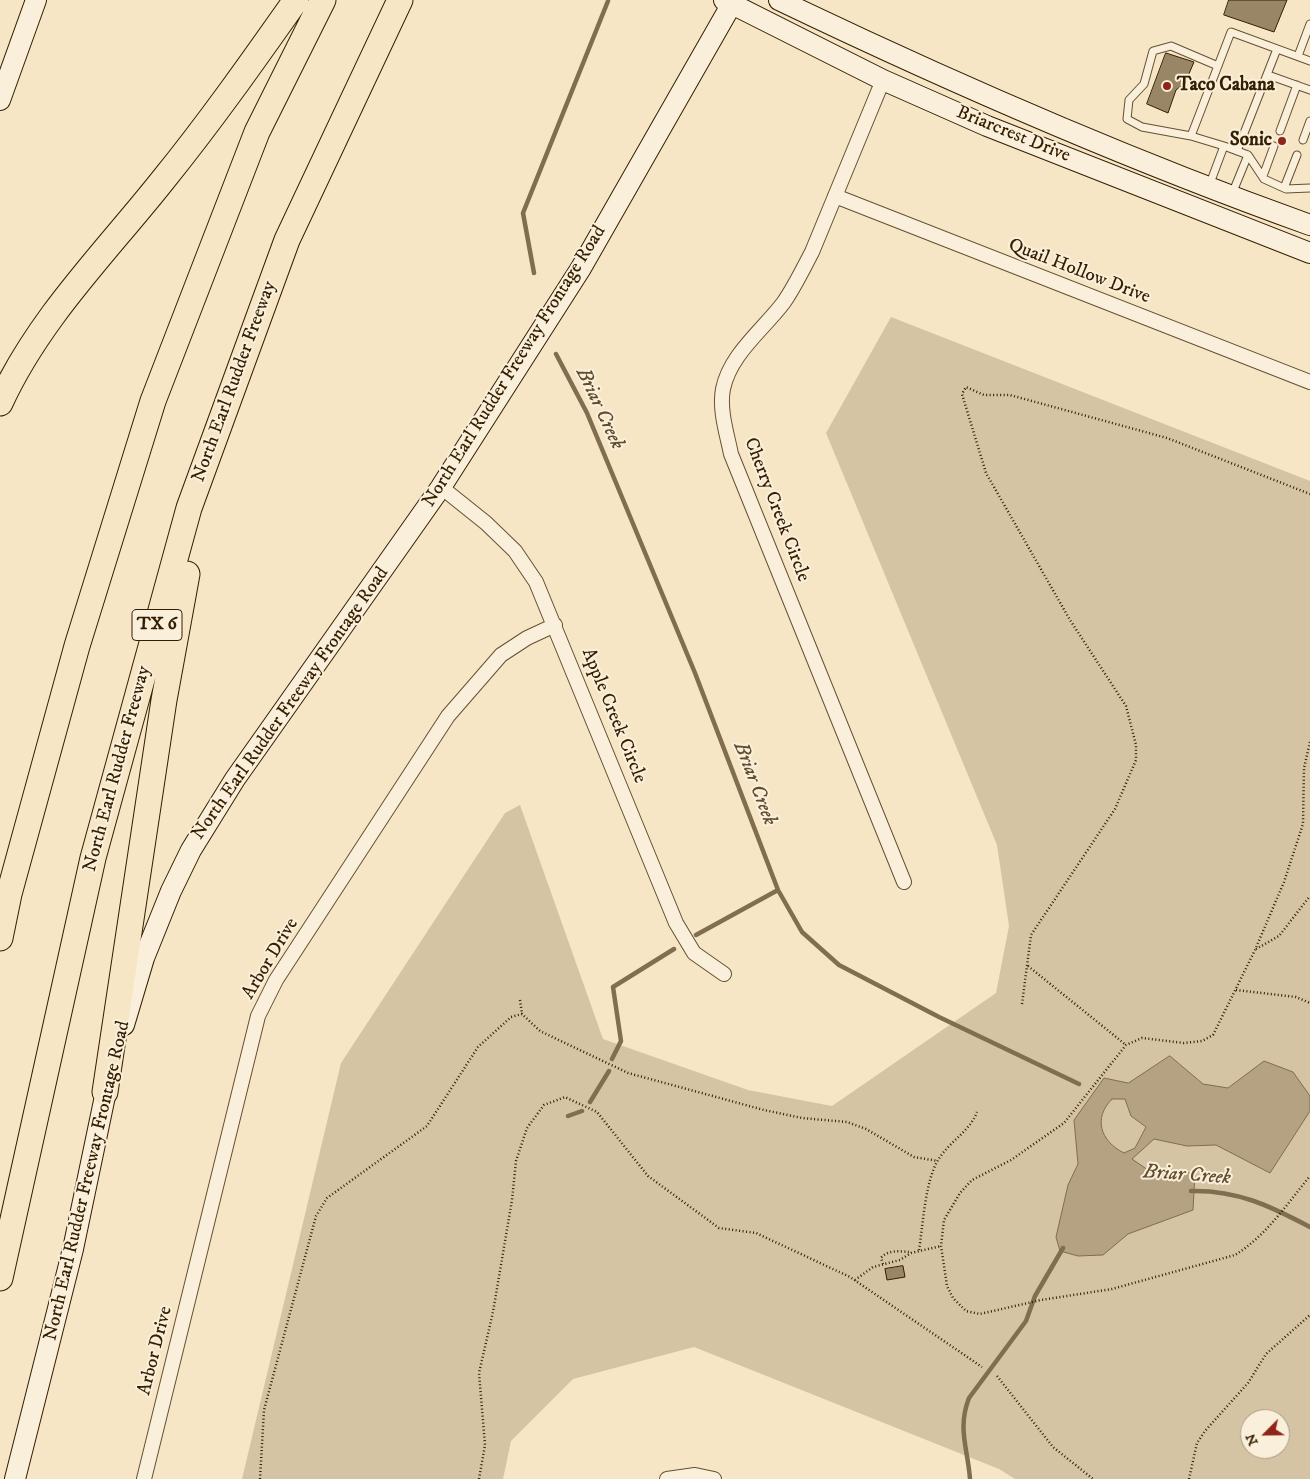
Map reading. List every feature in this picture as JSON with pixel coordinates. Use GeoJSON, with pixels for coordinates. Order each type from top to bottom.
{"type":"FeatureCollection","features":[{"type":"Feature","properties":{"kind":"highway"},"geometry":{"type":"LineString","coordinates":[[0,404],[13,375],[61,301],[163,180],[296,0]]}},
{"type":"Feature","properties":{"kind":"highway"},"geometry":{"type":"LineString","coordinates":[[0,938],[9,894],[77,646],[152,401],[257,132],[323,0]]}},
{"type":"Feature","properties":{"kind":"highway","name":"North Earl Rudder Freeway"},"geometry":{"type":"LineString","coordinates":[[0,1278],[93,858],[190,508],[287,240],[400,0]]}},
{"type":"Feature","properties":{"kind":"highway"},"geometry":{"type":"LineString","coordinates":[[105,1092],[164,700],[184,584],[236,382]]}},
{"type":"Feature","properties":{"kind":"main road"},"geometry":{"type":"LineString","coordinates":[[0,100],[36,0]]}},
{"type":"Feature","properties":{"kind":"main road","name":"Briarcrest Drive"},"geometry":{"type":"LineString","coordinates":[[779,0],[1065,130],[1208,186],[1231,197],[1310,225]]}},
{"type":"Feature","properties":{"kind":"main road","name":"Briarcrest Drive"},"geometry":{"type":"LineString","coordinates":[[730,1],[883,80],[987,126],[1310,253]]}},
{"type":"Feature","properties":{"kind":"main road","name":"North Earl Rudder Freeway Frontage Road"},"geometry":{"type":"LineString","coordinates":[[15,1479],[73,1249],[105,1092],[144,958],[171,891],[191,850],[234,779],[442,487],[581,268],[730,1]]}},
{"type":"Feature","properties":{"kind":"street","name":"Cherry Creek Circle"},"geometry":{"type":"LineString","coordinates":[[883,80],[799,278],[783,303],[746,345],[733,366],[723,389],[724,418],[731,454],[904,882]]}},
{"type":"Feature","properties":{"kind":"street","name":"Quail Hollow Drive"},"geometry":{"type":"LineString","coordinates":[[835,196],[1310,382]]}},
{"type":"Feature","properties":{"kind":"street","name":"Apple Creek Circle"},"geometry":{"type":"LineString","coordinates":[[442,487],[486,523],[515,551],[536,582],[676,923],[694,953],[724,974]]}},
{"type":"Feature","properties":{"kind":"street","name":"Arbor Drive"},"geometry":{"type":"LineString","coordinates":[[144,1479],[258,1016],[276,980],[448,716],[501,655],[526,638],[555,625]]}},
{"type":"Feature","properties":{"kind":"street"},"geometry":{"type":"LineString","coordinates":[[667,1479],[695,1475],[714,1479]]}},
{"type":"Feature","properties":{"kind":"lane"},"geometry":{"type":"LineString","coordinates":[[1298,56],[1310,24]]}},
{"type":"Feature","properties":{"kind":"lane"},"geometry":{"type":"LineString","coordinates":[[1190,136],[1231,32],[1310,61]]}},
{"type":"Feature","properties":{"kind":"lane"},"geometry":{"type":"LineString","coordinates":[[1218,66],[1171,46],[1153,51],[1144,84],[1129,100],[1126,119],[1142,127],[1190,136],[1224,146],[1248,155],[1263,176],[1284,188],[1310,188]]}},
{"type":"Feature","properties":{"kind":"lane"},"geometry":{"type":"LineString","coordinates":[[1237,151],[1277,49]]}},
{"type":"Feature","properties":{"kind":"lane"},"geometry":{"type":"LineString","coordinates":[[1268,74],[1310,90]]}},
{"type":"Feature","properties":{"kind":"lane"},"geometry":{"type":"LineString","coordinates":[[1280,131],[1297,86]]}},
{"type":"Feature","properties":{"kind":"lane"},"geometry":{"type":"LineString","coordinates":[[1303,140],[1310,121]]}},
{"type":"Feature","properties":{"kind":"lane"},"geometry":{"type":"LineString","coordinates":[[1208,186],[1224,146]]}},
{"type":"Feature","properties":{"kind":"lane"},"geometry":{"type":"LineString","coordinates":[[1263,176],[1274,146]]}},
{"type":"Feature","properties":{"kind":"lane"},"geometry":{"type":"LineString","coordinates":[[1231,197],[1248,155]]}},
{"type":"Feature","properties":{"kind":"lane"},"geometry":{"type":"LineString","coordinates":[[1284,188],[1297,155]]}},
{"type":"Feature","properties":{"kind":"path"},"geometry":{"type":"LineString","coordinates":[[1022,1004],[1031,935],[1115,809],[1136,760],[1136,745],[1126,706],[1070,620],[986,473],[962,394],[966,387],[984,395],[1010,395],[1167,438],[1310,494]]}},
{"type":"Feature","properties":{"kind":"path"},"geometry":{"type":"LineString","coordinates":[[1310,742],[1304,768],[1303,824],[1284,882],[1255,950],[1213,1035],[1202,1041],[1184,1043],[1142,1038],[1126,1045],[1064,1123],[1011,1160],[972,1180],[960,1193],[944,1220],[941,1246],[947,1286],[953,1298],[966,1311],[980,1314],[1041,1300],[1112,1289],[1235,1255],[1245,1249],[1267,1228],[1310,1176]]}},
{"type":"Feature","properties":{"kind":"path"},"geometry":{"type":"LineString","coordinates":[[1255,950],[1279,936],[1310,896]]}},
{"type":"Feature","properties":{"kind":"path"},"geometry":{"type":"LineString","coordinates":[[1027,966],[1126,1045]]}},
{"type":"Feature","properties":{"kind":"path"},"geometry":{"type":"LineString","coordinates":[[1236,990],[1296,997],[1310,1004]]}},
{"type":"Feature","properties":{"kind":"path"},"geometry":{"type":"LineString","coordinates":[[520,1000],[522,1014],[540,1032],[628,1073],[764,1110],[802,1118],[847,1122],[866,1129],[914,1157],[938,1161]]}},
{"type":"Feature","properties":{"kind":"path"},"geometry":{"type":"LineString","coordinates":[[260,1479],[264,1410],[316,1216],[327,1198],[427,1126],[478,1047],[511,1017],[522,1014]]}},
{"type":"Feature","properties":{"kind":"path"},"geometry":{"type":"LineString","coordinates":[[479,1479],[485,1445],[479,1373],[495,1303],[512,1200],[516,1161],[527,1128],[544,1105],[565,1097],[598,1112],[648,1176],[718,1228],[756,1233],[854,1280],[982,1367]]}},
{"type":"Feature","properties":{"kind":"path"},"geometry":{"type":"LineString","coordinates":[[919,1250],[930,1187],[938,1161],[955,1138],[974,1121],[977,1112]]}},
{"type":"Feature","properties":{"kind":"path"},"geometry":{"type":"LineString","coordinates":[[883,1264],[881,1258],[885,1253],[911,1252],[941,1246]]}},
{"type":"Feature","properties":{"kind":"path"},"geometry":{"type":"LineString","coordinates":[[854,1280],[873,1267],[900,1260],[911,1252]]}},
{"type":"Feature","properties":{"kind":"path"},"geometry":{"type":"LineString","coordinates":[[1189,1479],[1197,1443],[1205,1431],[1248,1383],[1266,1354],[1310,1315]]}},
{"type":"Feature","properties":{"kind":"path"},"geometry":{"type":"LineString","coordinates":[[997,1376],[1054,1447],[1093,1479]]}},
{"type":"Feature","properties":{"kind":"shaded area"},"geometry":{"type":"Polygon","coordinates":[[[891,317],[1310,481],[1310,1479],[1015,1479],[999,1469],[694,1347],[573,1379],[511,1441],[503,1479],[242,1479],[341,1063],[505,813],[520,805],[603,1039],[748,1090],[832,1106],[996,993],[1009,926],[997,845],[826,433],[891,317]]]}},
{"type":"Feature","properties":{"kind":"water"},"geometry":{"type":"Polygon","coordinates":[[[1170,1056],[1203,1084],[1228,1088],[1264,1061],[1293,1072],[1310,1096],[1310,1111],[1270,1173],[1216,1145],[1187,1146],[1154,1139],[1132,1159],[1148,1170],[1195,1173],[1193,1210],[1128,1234],[1103,1255],[1078,1256],[1060,1251],[1056,1237],[1068,1185],[1078,1164],[1074,1120],[1104,1078],[1128,1083],[1170,1056]],[[1112,1099],[1102,1114],[1101,1121],[1102,1129],[1109,1142],[1124,1153],[1135,1148],[1146,1127],[1131,1116],[1125,1099],[1112,1099]]]}},
{"type":"Feature","properties":{"kind":"building"},"geometry":{"type":"Polygon","coordinates":[[[1229,0],[1287,0],[1274,32],[1224,15],[1229,0]]]}},
{"type":"Feature","properties":{"kind":"building","name":"Taco Cabana"},"geometry":{"type":"Polygon","coordinates":[[[1166,53],[1194,62],[1185,83],[1176,90],[1168,113],[1147,104],[1166,53]]]}},
{"type":"Feature","properties":{"kind":"building"},"geometry":{"type":"Polygon","coordinates":[[[903,1266],[905,1277],[887,1280],[885,1269],[903,1266]]]}},
{"type":"Feature","properties":{"kind":"waterway","name":"Briar Creek"},"geometry":{"type":"LineString","coordinates":[[534,273],[523,213],[608,1]]}},
{"type":"Feature","properties":{"kind":"waterway","name":"Briar Creek"},"geometry":{"type":"LineString","coordinates":[[556,354],[587,413],[695,673],[778,890],[802,932],[839,965],[939,1017],[1079,1084]]}},
{"type":"Feature","properties":{"kind":"waterway"},"geometry":{"type":"LineString","coordinates":[[696,935],[778,890]]}},
{"type":"Feature","properties":{"kind":"waterway"},"geometry":{"type":"LineString","coordinates":[[612,1059],[621,1041],[613,987],[674,949]]}},
{"type":"Feature","properties":{"kind":"waterway"},"geometry":{"type":"LineString","coordinates":[[590,1102],[609,1071]]}},
{"type":"Feature","properties":{"kind":"waterway"},"geometry":{"type":"LineString","coordinates":[[568,1116],[582,1111]]}},
{"type":"Feature","properties":{"kind":"waterway","name":"Briar Creek"},"geometry":{"type":"LineString","coordinates":[[1191,1191],[1208,1191],[1239,1196],[1281,1212],[1310,1227]]}},
{"type":"Feature","properties":{"kind":"waterway"},"geometry":{"type":"LineString","coordinates":[[970,1479],[964,1439],[964,1420],[969,1398],[1026,1321],[1035,1296],[1063,1248]]}},
{"type":"Feature","properties":{"kind":"place","name":"Taco Cabana"},"geometry":{"type":"Point","coordinates":[1167,86]}},
{"type":"Feature","properties":{"kind":"place","name":"Sonic"},"geometry":{"type":"Point","coordinates":[1282,141]}}]}
